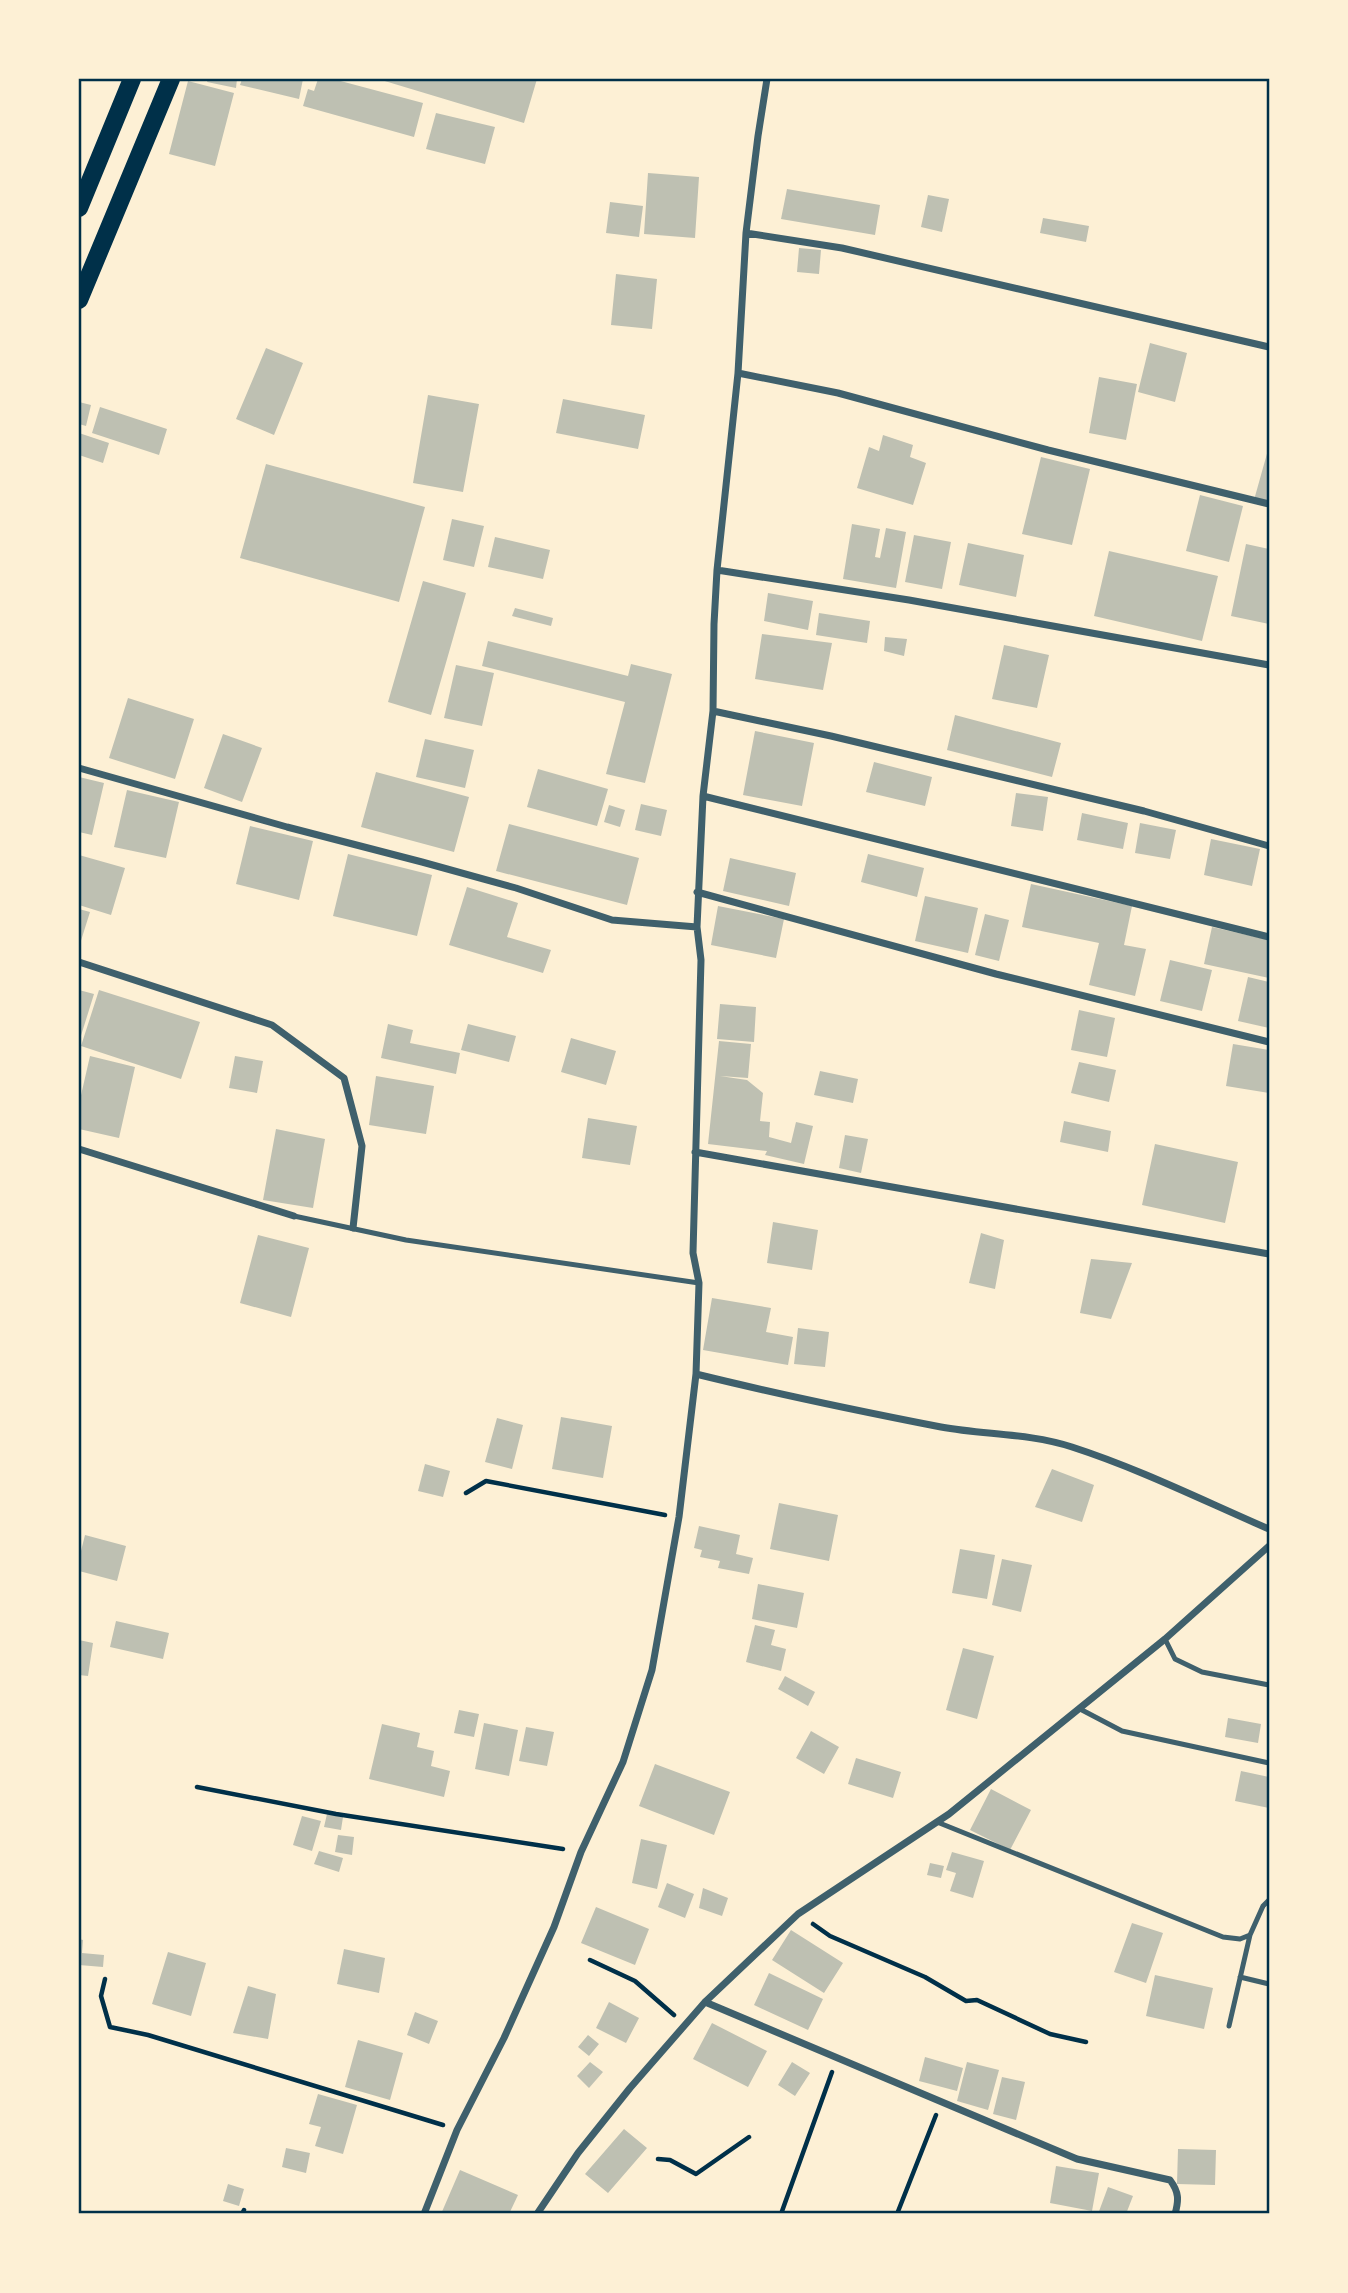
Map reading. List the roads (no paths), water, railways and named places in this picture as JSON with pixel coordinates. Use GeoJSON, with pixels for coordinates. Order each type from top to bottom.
{"type":"FeatureCollection","features":[{"type":"Feature","properties":{"kind":"main road"},"geometry":{"type":"LineString","coordinates":[[79,208],[132,79]]}},
{"type":"Feature","properties":{"kind":"main road"},"geometry":{"type":"LineString","coordinates":[[79,300],[171,79]]}},
{"type":"Feature","properties":{"kind":"street"},"geometry":{"type":"LineString","coordinates":[[424,2214],[457,2130],[504,2038],[554,1927],[581,1852],[623,1762],[652,1670],[679,1517],[696,1374],[699,1283],[693,1253],[701,960],[697,892],[703,796],[713,711],[717,570],[738,373],[746,233],[767,79]]}},
{"type":"Feature","properties":{"kind":"street"},"geometry":{"type":"LineString","coordinates":[[746,233],[842,248],[1269,347]]}},
{"type":"Feature","properties":{"kind":"street"},"geometry":{"type":"LineString","coordinates":[[738,373],[838,394],[1269,505]]}},
{"type":"Feature","properties":{"kind":"street"},"geometry":{"type":"LineString","coordinates":[[717,570],[909,600],[1269,665]]}},
{"type":"Feature","properties":{"kind":"street"},"geometry":{"type":"LineString","coordinates":[[713,711],[831,736],[1144,811],[1269,846]]}},
{"type":"Feature","properties":{"kind":"street"},"geometry":{"type":"LineString","coordinates":[[79,768],[476,877],[612,920],[697,927]]}},
{"type":"Feature","properties":{"kind":"street"},"geometry":{"type":"LineString","coordinates":[[703,796],[1269,937]]}},
{"type":"Feature","properties":{"kind":"street"},"geometry":{"type":"LineString","coordinates":[[697,892],[996,974],[1269,1042]]}},
{"type":"Feature","properties":{"kind":"street"},"geometry":{"type":"LineString","coordinates":[[79,962],[272,1025],[344,1078],[362,1146],[353,1228]]}},
{"type":"Feature","properties":{"kind":"street"},"geometry":{"type":"LineString","coordinates":[[79,1149],[295,1216]]}},
{"type":"Feature","properties":{"kind":"street"},"geometry":{"type":"LineString","coordinates":[[695,1152],[1269,1254]]}},
{"type":"Feature","properties":{"kind":"street"},"geometry":{"type":"LineString","coordinates":[[696,1374],[768,1392],[945,1427],[1016,1434],[1071,1447],[1125,1467],[1269,1529]]}},
{"type":"Feature","properties":{"kind":"street"},"geometry":{"type":"LineString","coordinates":[[537,2214],[579,2152],[629,2088],[705,2002],[798,1914],[937,1822],[1165,1639],[1269,1546]]}},
{"type":"Feature","properties":{"kind":"street"},"geometry":{"type":"LineString","coordinates":[[705,2002],[1077,2160],[1170,2180],[1179,2198],[1175,2214]]}},
{"type":"Feature","properties":{"kind":"lane"},"geometry":{"type":"LineString","coordinates":[[295,1216],[406,1240],[699,1283]]}},
{"type":"Feature","properties":{"kind":"lane"},"geometry":{"type":"LineString","coordinates":[[1165,1639],[1175,1659],[1202,1672],[1269,1685]]}},
{"type":"Feature","properties":{"kind":"lane"},"geometry":{"type":"LineString","coordinates":[[1080,1709],[1122,1731],[1269,1763]]}},
{"type":"Feature","properties":{"kind":"lane"},"geometry":{"type":"LineString","coordinates":[[937,1822],[1223,1937],[1240,1939],[1250,1935]]}},
{"type":"Feature","properties":{"kind":"lane"},"geometry":{"type":"LineString","coordinates":[[1230,2026],[1250,1935],[1263,1906],[1269,1900]]}},
{"type":"Feature","properties":{"kind":"lane"},"geometry":{"type":"LineString","coordinates":[[1240,1977],[1269,1984]]}}]}
